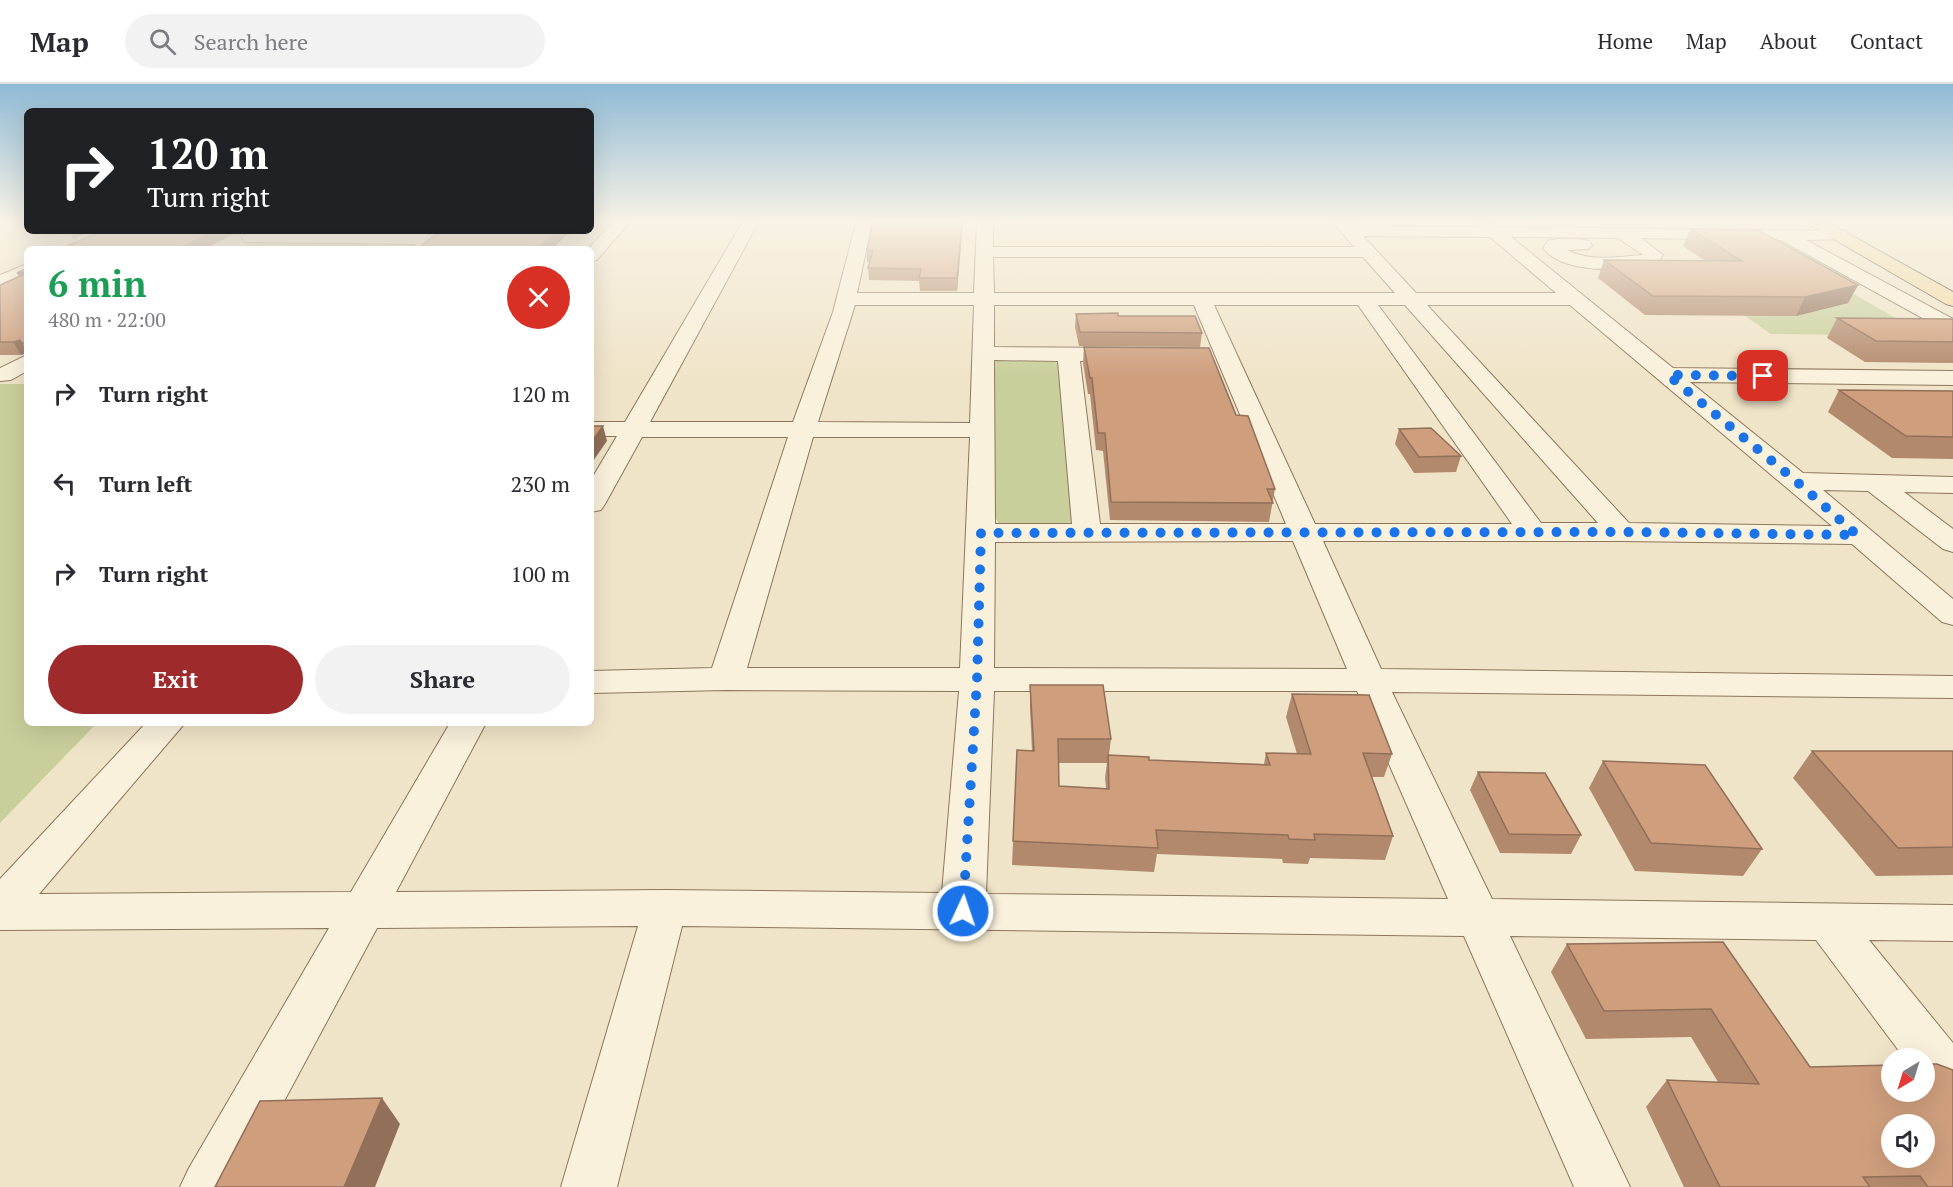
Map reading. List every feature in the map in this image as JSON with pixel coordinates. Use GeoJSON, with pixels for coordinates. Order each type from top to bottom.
{"type":"FeatureCollection","features":[{"type":"Feature","properties":{"kind":"main road"},"geometry":{"type":"LineString","coordinates":[[1913,274],[1953,300]]}},
{"type":"Feature","properties":{"kind":"street"},"geometry":{"type":"LineString","coordinates":[[0,282],[17,274]]}},
{"type":"Feature","properties":{"kind":"street"},"geometry":{"type":"LineString","coordinates":[[594,499],[721,274]]}},
{"type":"Feature","properties":{"kind":"street"},"geometry":{"type":"LineString","coordinates":[[726,679],[851,274]]}},
{"type":"Feature","properties":{"kind":"street"},"geometry":{"type":"LineString","coordinates":[[963,911],[977,680],[986,274]]}},
{"type":"Feature","properties":{"kind":"street"},"geometry":{"type":"LineString","coordinates":[[1390,274],[1621,532]]}},
{"type":"Feature","properties":{"kind":"street"},"geometry":{"type":"LineString","coordinates":[[1543,274],[1796,481],[1953,615]]}},
{"type":"Feature","properties":{"kind":"street"},"geometry":{"type":"LineString","coordinates":[[1838,274],[1942,333],[1953,336]]}},
{"type":"Feature","properties":{"kind":"street"},"geometry":{"type":"LineString","coordinates":[[1856,274],[1953,327]]}},
{"type":"Feature","properties":{"kind":"street"},"geometry":{"type":"LineString","coordinates":[[845,299],[1572,299]]}},
{"type":"Feature","properties":{"kind":"street"},"geometry":{"type":"LineString","coordinates":[[1202,300],[1216,356],[1303,532],[1602,1187]]}},
{"type":"Feature","properties":{"kind":"street"},"geometry":{"type":"LineString","coordinates":[[1364,300],[1533,533]]}},
{"type":"Feature","properties":{"kind":"street"},"geometry":{"type":"LineString","coordinates":[[985,353],[1148,355]]}},
{"type":"Feature","properties":{"kind":"street"},"geometry":{"type":"LineString","coordinates":[[1068,354],[1087,532]]}},
{"type":"Feature","properties":{"kind":"street"},"geometry":{"type":"LineString","coordinates":[[2,375],[24,364]]}},
{"type":"Feature","properties":{"kind":"street"},"geometry":{"type":"LineString","coordinates":[[2,375],[24,375]]}},
{"type":"Feature","properties":{"kind":"street"},"geometry":{"type":"LineString","coordinates":[[1668,375],[1953,378]]}},
{"type":"Feature","properties":{"kind":"street"},"geometry":{"type":"LineString","coordinates":[[594,429],[982,430]]}},
{"type":"Feature","properties":{"kind":"street"},"geometry":{"type":"LineString","coordinates":[[1796,481],[1953,485]]}},
{"type":"Feature","properties":{"kind":"street"},"geometry":{"type":"LineString","coordinates":[[1876,484],[1953,543]]}},
{"type":"Feature","properties":{"kind":"street"},"geometry":{"type":"LineString","coordinates":[[981,533],[1621,532],[1857,535]]}},
{"type":"Feature","properties":{"kind":"street"},"geometry":{"type":"LineString","coordinates":[[594,682],[726,679],[1369,680],[1953,687]]}},
{"type":"Feature","properties":{"kind":"street"},"geometry":{"type":"LineString","coordinates":[[0,910],[163,726]]}},
{"type":"Feature","properties":{"kind":"street"},"geometry":{"type":"LineString","coordinates":[[208,1187],[466,726]]}},
{"type":"Feature","properties":{"kind":"street"},"geometry":{"type":"LineString","coordinates":[[589,1187],[665,908]]}},
{"type":"Feature","properties":{"kind":"street"},"geometry":{"type":"LineString","coordinates":[[0,910],[665,908],[1953,923]]}},
{"type":"Feature","properties":{"kind":"street"},"geometry":{"type":"LineString","coordinates":[[1828,922],[1953,1082]]}},
{"type":"Feature","properties":{"kind":"green space"},"geometry":{"type":"Polygon","coordinates":[[[1820,274],[1927,336],[1771,334],[1686,275],[1820,274]]]}},
{"type":"Feature","properties":{"kind":"green space"},"geometry":{"type":"Polygon","coordinates":[[[1000,359],[1048,359],[1059,364],[1079,524],[1071,529],[999,524],[992,512],[992,364],[1000,359]]]}},
{"type":"Feature","properties":{"kind":"green space"},"geometry":{"type":"Polygon","coordinates":[[[0,384],[24,384],[24,726],[94,726],[0,823],[0,384]]]}},
{"type":"Feature","properties":{"kind":"building"},"geometry":{"type":"Polygon","coordinates":[[[24,274],[24,343],[20,340],[0,342],[0,285],[24,274]]]}},
{"type":"Feature","properties":{"kind":"building"},"geometry":{"type":"Polygon","coordinates":[[[920,274],[957,274],[957,278],[919,278],[920,274]]]}},
{"type":"Feature","properties":{"kind":"building"},"geometry":{"type":"Polygon","coordinates":[[[1624,274],[1839,274],[1858,285],[1805,297],[1653,296],[1624,274]]]}},
{"type":"Feature","properties":{"kind":"building"},"geometry":{"type":"Polygon","coordinates":[[[1118,313],[1118,316],[1195,316],[1202,333],[1080,332],[1076,314],[1118,313]]]}},
{"type":"Feature","properties":{"kind":"building"},"geometry":{"type":"Polygon","coordinates":[[[1837,318],[1952,319],[1953,342],[1876,341],[1837,318]]]}},
{"type":"Feature","properties":{"kind":"building"},"geometry":{"type":"Polygon","coordinates":[[[1084,347],[1209,348],[1236,415],[1248,416],[1275,489],[1267,489],[1273,503],[1111,502],[1105,433],[1098,433],[1092,378],[1090,378],[1084,347]]]}},
{"type":"Feature","properties":{"kind":"building"},"geometry":{"type":"Polygon","coordinates":[[[1839,390],[1953,391],[1953,437],[1906,436],[1839,390]]]}},
{"type":"Feature","properties":{"kind":"building"},"geometry":{"type":"Polygon","coordinates":[[[594,426],[603,426],[594,439],[594,426]]]}},
{"type":"Feature","properties":{"kind":"building"},"geometry":{"type":"Polygon","coordinates":[[[1431,428],[1461,456],[1419,457],[1399,429],[1431,428]]]}},
{"type":"Feature","properties":{"kind":"building"},"geometry":{"type":"Polygon","coordinates":[[[1030,685],[1103,685],[1111,739],[1058,739],[1059,786],[1109,789],[1108,755],[1149,757],[1149,760],[1270,765],[1266,753],[1311,754],[1292,694],[1369,695],[1392,754],[1363,753],[1393,836],[1314,834],[1315,840],[1289,839],[1288,835],[1156,830],[1158,848],[1013,841],[1017,750],[1034,751],[1030,685]]]}},
{"type":"Feature","properties":{"kind":"building"},"geometry":{"type":"Polygon","coordinates":[[[1812,751],[1953,751],[1953,847],[1898,848],[1812,751]]]}},
{"type":"Feature","properties":{"kind":"building"},"geometry":{"type":"Polygon","coordinates":[[[1603,761],[1705,765],[1762,849],[1651,843],[1603,761]]]}},
{"type":"Feature","properties":{"kind":"building"},"geometry":{"type":"Polygon","coordinates":[[[1478,772],[1545,773],[1581,835],[1509,834],[1478,772]]]}},
{"type":"Feature","properties":{"kind":"building"},"geometry":{"type":"Polygon","coordinates":[[[1723,942],[1810,1067],[1881,1065],[1881,1102],[1935,1102],[1935,1064],[1953,1070],[1953,1187],[1928,1187],[1920,1176],[1863,1177],[1870,1187],[1720,1187],[1667,1080],[1759,1084],[1711,1009],[1604,1011],[1567,944],[1723,942]]]}},
{"type":"Feature","properties":{"kind":"building"},"geometry":{"type":"Polygon","coordinates":[[[382,1098],[344,1187],[215,1187],[260,1101],[382,1098]]]}},
{"type":"Feature","properties":{"kind":"route"},"geometry":{"type":"LineString","coordinates":[[963,911],[977,680],[981,533],[1621,532],[1857,535],[1796,481],[1668,375],[1763,376]]}}]}
